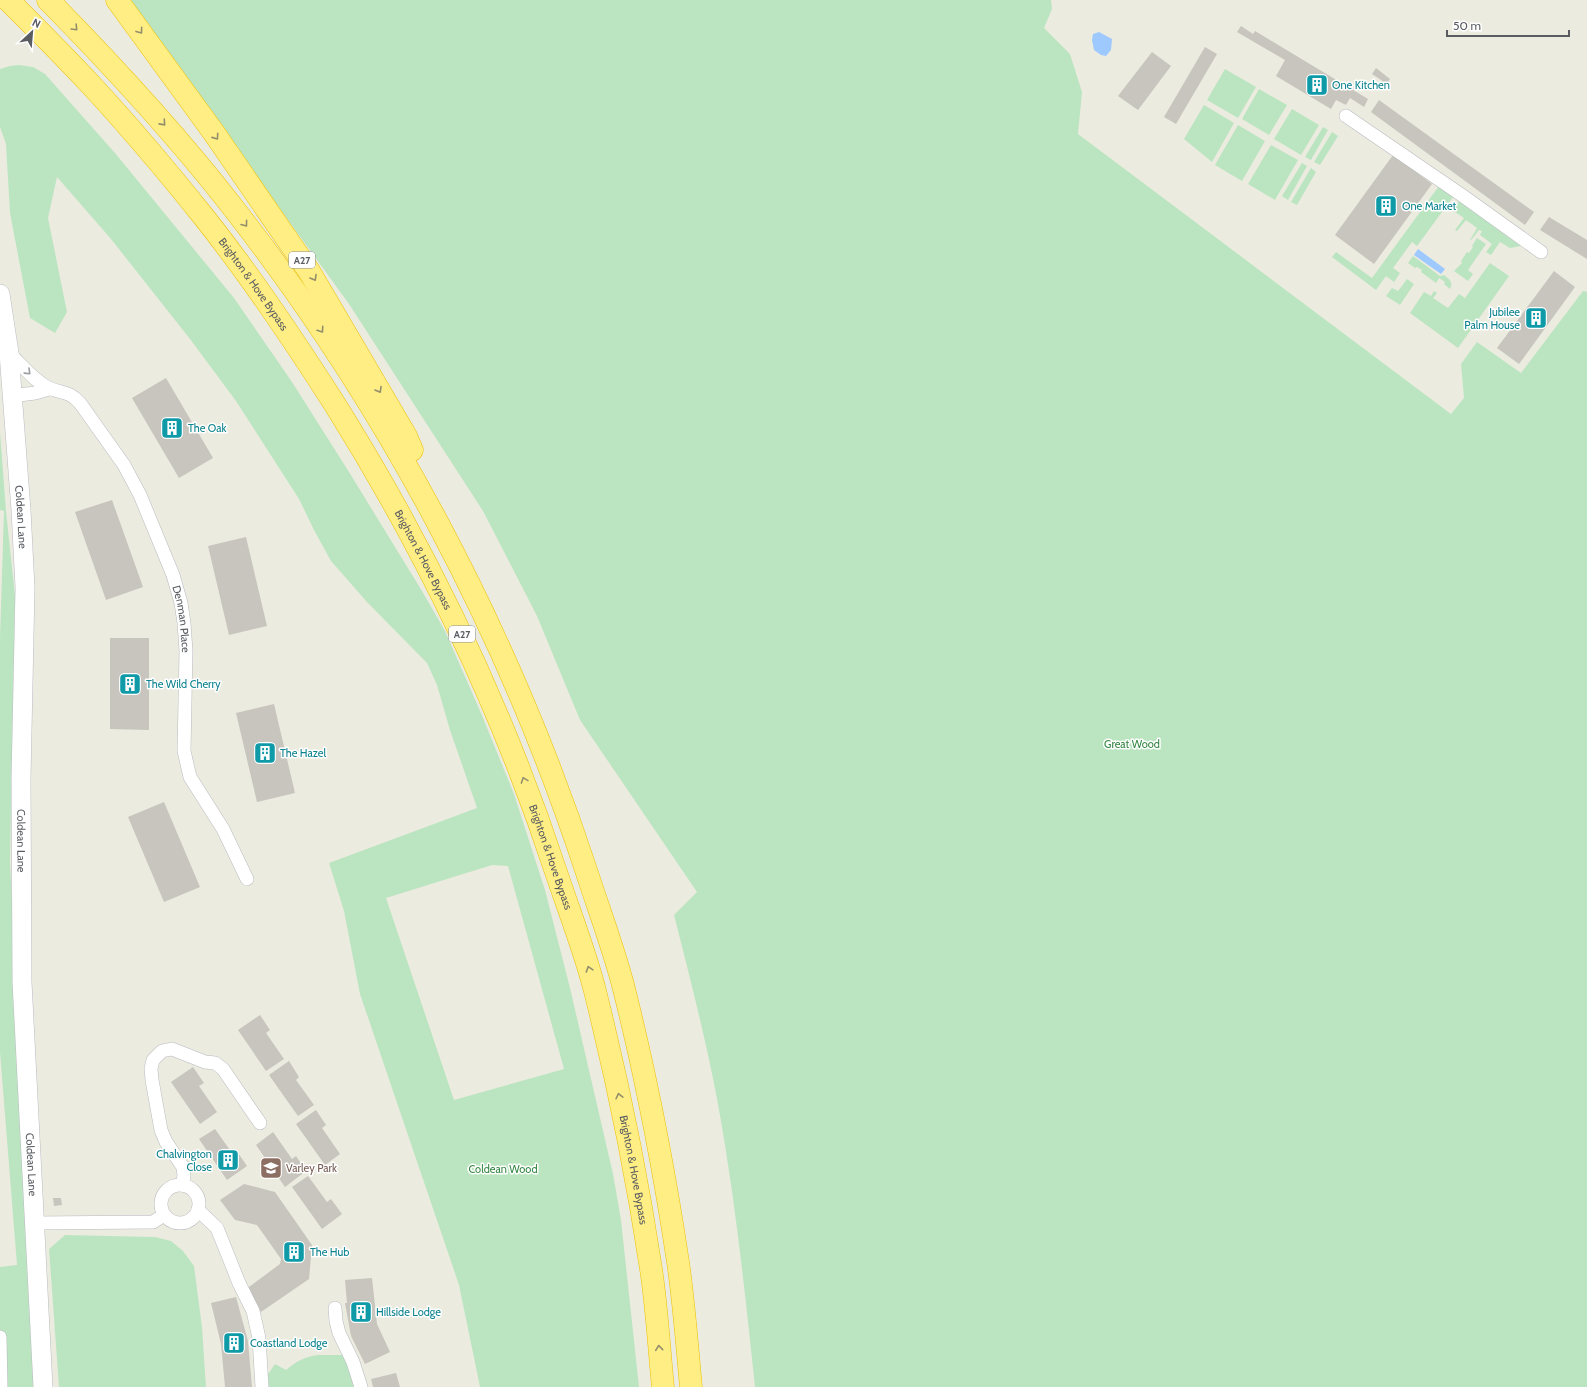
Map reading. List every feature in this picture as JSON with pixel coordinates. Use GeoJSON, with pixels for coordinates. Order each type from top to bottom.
{"type":"FeatureCollection","features":[{"type":"Feature","properties":{"kind":"highway","name":"Brighton & Hove Bypass"},"geometry":{"type":"LineString","coordinates":[[8,0],[89,83],[148,150],[205,219],[261,293],[307,360],[368,457],[424,557],[466,642],[516,757],[541,825],[594,987],[624,1117],[651,1271],[663,1387]]}},
{"type":"Feature","properties":{"kind":"highway","name":"A27"},"geometry":{"type":"LineString","coordinates":[[48,0],[109,62],[170,132],[230,203],[277,266],[330,343],[389,436],[448,542],[491,629],[541,745],[569,819],[622,982],[652,1111],[678,1264],[691,1387]]}},
{"type":"Feature","properties":{"kind":"highway","name":"A27"},"geometry":{"type":"LineString","coordinates":[[117,0],[214,133],[309,271],[406,436],[448,542]]}},
{"type":"Feature","properties":{"kind":"street"},"geometry":{"type":"LineString","coordinates":[[1346,116],[1463,196],[1541,252]]}},
{"type":"Feature","properties":{"kind":"street","name":"Coldean Lane"},"geometry":{"type":"LineString","coordinates":[[0,294],[8,353],[25,588],[22,779],[22,982],[43,1387]]}},
{"type":"Feature","properties":{"kind":"street","name":"Denman Place"},"geometry":{"type":"LineString","coordinates":[[8,353],[33,376],[49,388],[64,392],[77,399],[124,465],[140,495],[173,574],[181,603],[186,652],[184,751],[190,777],[223,829],[247,879]]}},
{"type":"Feature","properties":{"kind":"street"},"geometry":{"type":"LineString","coordinates":[[11,396],[34,393],[49,388]]}},
{"type":"Feature","properties":{"kind":"street"},"geometry":{"type":"LineString","coordinates":[[182,1186],[184,1176],[183,1167],[166,1142],[161,1130],[152,1080],[151,1069],[153,1060],[162,1051],[172,1049],[205,1062],[215,1063],[223,1069],[260,1123]]}},
{"type":"Feature","properties":{"kind":"street"},"geometry":{"type":"LineString","coordinates":[[182,1186],[187,1187],[196,1194],[199,1204],[198,1210],[191,1220],[180,1223],[168,1219],[164,1215],[161,1203],[162,1197],[170,1188],[182,1186]]}},
{"type":"Feature","properties":{"kind":"street"},"geometry":{"type":"LineString","coordinates":[[198,1210],[217,1228],[239,1283],[253,1311],[260,1338],[262,1387]]}},
{"type":"Feature","properties":{"kind":"street"},"geometry":{"type":"LineString","coordinates":[[35,1223],[153,1222],[164,1215]]}},
{"type":"Feature","properties":{"kind":"street"},"geometry":{"type":"LineString","coordinates":[[335,1308],[339,1333],[353,1362],[361,1387]]}},
{"type":"Feature","properties":{"kind":"street"},"geometry":{"type":"LineString","coordinates":[[0,1337],[1,1387]]}},
{"type":"Feature","properties":{"kind":"green space","name":"Great Wood"},"geometry":{"type":"Polygon","coordinates":[[[128,0],[1051,0],[1052,9],[1044,28],[1070,54],[1082,92],[1078,134],[1451,414],[1464,398],[1461,364],[1477,342],[1521,373],[1583,291],[1587,292],[1587,1387],[755,1387],[730,1174],[718,1104],[698,1009],[674,915],[697,892],[580,720],[537,616],[483,511],[349,304],[128,0]]]}},
{"type":"Feature","properties":{"kind":"green space","name":"Coldean Wood"},"geometry":{"type":"Polygon","coordinates":[[[19,65],[33,67],[45,74],[115,153],[234,298],[292,382],[349,472],[445,631],[514,794],[545,890],[570,988],[613,1174],[621,1220],[639,1387],[480,1387],[459,1285],[360,994],[344,911],[329,863],[477,808],[450,730],[437,685],[427,663],[367,602],[331,561],[299,499],[236,401],[190,339],[111,239],[57,177],[48,218],[67,312],[55,333],[30,318],[10,213],[6,144],[0,127],[0,69],[19,65]],[[492,865],[386,898],[454,1100],[564,1069],[508,866],[492,865]]]}},
{"type":"Feature","properties":{"kind":"green space"},"geometry":{"type":"Polygon","coordinates":[[[1225,69],[1256,87],[1238,118],[1207,100],[1225,69]]]}},
{"type":"Feature","properties":{"kind":"green space"},"geometry":{"type":"Polygon","coordinates":[[[1259,89],[1287,105],[1269,135],[1242,119],[1259,89]]]}},
{"type":"Feature","properties":{"kind":"green space"},"geometry":{"type":"Polygon","coordinates":[[[1204,105],[1234,123],[1212,162],[1184,139],[1204,105]]]}},
{"type":"Feature","properties":{"kind":"green space"},"geometry":{"type":"Polygon","coordinates":[[[1292,109],[1319,125],[1301,155],[1274,139],[1292,109]]]}},
{"type":"Feature","properties":{"kind":"green space"},"geometry":{"type":"Polygon","coordinates":[[[1238,125],[1265,141],[1242,181],[1215,165],[1238,125]]]}},
{"type":"Feature","properties":{"kind":"green space"},"geometry":{"type":"Polygon","coordinates":[[[1323,127],[1328,130],[1311,160],[1305,157],[1323,127]]]}},
{"type":"Feature","properties":{"kind":"green space"},"geometry":{"type":"Polygon","coordinates":[[[1332,132],[1338,136],[1320,165],[1314,162],[1332,132]]]}},
{"type":"Feature","properties":{"kind":"green space"},"geometry":{"type":"Polygon","coordinates":[[[1271,145],[1298,160],[1275,200],[1248,184],[1271,145]]]}},
{"type":"Feature","properties":{"kind":"green space"},"geometry":{"type":"Polygon","coordinates":[[[1302,163],[1307,166],[1288,200],[1282,196],[1302,163]]]}},
{"type":"Feature","properties":{"kind":"green space"},"geometry":{"type":"Polygon","coordinates":[[[1311,168],[1316,172],[1297,205],[1291,202],[1311,168]]]}},
{"type":"Feature","properties":{"kind":"green space"},"geometry":{"type":"Polygon","coordinates":[[[1439,186],[1453,197],[1417,246],[1412,242],[1393,268],[1400,273],[1394,282],[1386,276],[1376,290],[1332,257],[1336,252],[1372,278],[1439,186]]]}},
{"type":"Feature","properties":{"kind":"green space"},"geometry":{"type":"Polygon","coordinates":[[[1459,201],[1521,246],[1510,248],[1500,242],[1491,255],[1486,252],[1492,244],[1480,235],[1482,231],[1479,230],[1470,240],[1477,228],[1466,220],[1457,231],[1455,230],[1464,218],[1452,210],[1459,201]]]}},
{"type":"Feature","properties":{"kind":"green space"},"geometry":{"type":"Polygon","coordinates":[[[1477,238],[1486,244],[1468,270],[1473,274],[1468,281],[1454,271],[1462,263],[1461,261],[1467,252],[1469,253],[1477,238]]]}},
{"type":"Feature","properties":{"kind":"green space"},"geometry":{"type":"Polygon","coordinates":[[[1413,256],[1440,276],[1444,275],[1448,278],[1451,283],[1450,289],[1444,284],[1445,282],[1439,278],[1436,283],[1421,272],[1422,270],[1417,267],[1415,268],[1408,263],[1413,256]]]}},
{"type":"Feature","properties":{"kind":"green space"},"geometry":{"type":"Polygon","coordinates":[[[1490,263],[1509,276],[1458,348],[1410,313],[1424,292],[1431,296],[1434,291],[1437,293],[1433,298],[1448,308],[1459,294],[1465,298],[1490,263]]]}},
{"type":"Feature","properties":{"kind":"green space"},"geometry":{"type":"Polygon","coordinates":[[[1407,279],[1414,284],[1400,305],[1386,296],[1392,288],[1398,291],[1407,279]]]}},
{"type":"Feature","properties":{"kind":"green space"},"geometry":{"type":"Polygon","coordinates":[[[0,432],[6,511],[15,596],[10,861],[35,1387],[0,1387],[0,1267],[17,1265],[0,1052],[0,638],[4,511],[0,510],[0,432]]]}},
{"type":"Feature","properties":{"kind":"green space"},"geometry":{"type":"Polygon","coordinates":[[[65,1235],[155,1237],[171,1241],[183,1251],[194,1266],[202,1327],[206,1387],[59,1387],[49,1249],[65,1235]]]}},
{"type":"Feature","properties":{"kind":"green space"},"geometry":{"type":"Polygon","coordinates":[[[318,1355],[343,1355],[350,1371],[354,1387],[269,1387],[268,1374],[275,1364],[286,1370],[301,1360],[318,1355]]]}},
{"type":"Feature","properties":{"kind":"water"},"geometry":{"type":"Polygon","coordinates":[[[1099,32],[1112,39],[1111,50],[1106,56],[1101,55],[1094,50],[1092,40],[1093,34],[1099,32]]]}},
{"type":"Feature","properties":{"kind":"water"},"geometry":{"type":"Polygon","coordinates":[[[1418,249],[1445,269],[1441,274],[1414,255],[1418,249]]]}},
{"type":"Feature","properties":{"kind":"building","name":"One Kitchen"},"geometry":{"type":"Polygon","coordinates":[[[1241,26],[1253,34],[1255,31],[1368,99],[1364,107],[1350,98],[1346,105],[1336,100],[1331,109],[1276,76],[1285,60],[1237,32],[1241,26]]]}},
{"type":"Feature","properties":{"kind":"building"},"geometry":{"type":"Polygon","coordinates":[[[1205,47],[1217,54],[1176,124],[1164,117],[1205,47]]]}},
{"type":"Feature","properties":{"kind":"building"},"geometry":{"type":"Polygon","coordinates":[[[1152,52],[1171,66],[1138,110],[1118,96],[1152,52]]]}},
{"type":"Feature","properties":{"kind":"building"},"geometry":{"type":"Polygon","coordinates":[[[1376,68],[1390,79],[1387,84],[1372,74],[1376,68]]]}},
{"type":"Feature","properties":{"kind":"building"},"geometry":{"type":"Polygon","coordinates":[[[1379,100],[1534,212],[1525,225],[1371,112],[1379,100]]]}},
{"type":"Feature","properties":{"kind":"building","name":"One Market"},"geometry":{"type":"Polygon","coordinates":[[[1393,155],[1432,184],[1374,264],[1335,235],[1393,155]]]}},
{"type":"Feature","properties":{"kind":"building"},"geometry":{"type":"Polygon","coordinates":[[[1549,217],[1587,240],[1587,259],[1540,230],[1549,217]]]}},
{"type":"Feature","properties":{"kind":"building","name":"Jubilee Palm House"},"geometry":{"type":"Polygon","coordinates":[[[1554,271],[1575,287],[1519,364],[1497,348],[1554,271]]]}},
{"type":"Feature","properties":{"kind":"building","name":"The Oak"},"geometry":{"type":"Polygon","coordinates":[[[166,378],[213,458],[179,478],[132,398],[166,378]]]}},
{"type":"Feature","properties":{"kind":"building"},"geometry":{"type":"Polygon","coordinates":[[[112,500],[143,587],[106,600],[75,512],[112,500]]]}},
{"type":"Feature","properties":{"kind":"building"},"geometry":{"type":"Polygon","coordinates":[[[246,537],[267,626],[229,635],[208,546],[246,537]]]}},
{"type":"Feature","properties":{"kind":"building","name":"The Wild Cherry"},"geometry":{"type":"Polygon","coordinates":[[[110,638],[149,638],[149,730],[110,729],[110,638]]]}},
{"type":"Feature","properties":{"kind":"building","name":"The Hazel"},"geometry":{"type":"Polygon","coordinates":[[[274,704],[295,793],[257,802],[236,713],[274,704]]]}},
{"type":"Feature","properties":{"kind":"building"},"geometry":{"type":"Polygon","coordinates":[[[164,802],[200,887],[164,902],[128,817],[164,802]]]}},
{"type":"Feature","properties":{"kind":"building"},"geometry":{"type":"Polygon","coordinates":[[[260,1015],[270,1030],[266,1033],[284,1059],[266,1071],[238,1030],[260,1015]]]}},
{"type":"Feature","properties":{"kind":"building"},"geometry":{"type":"Polygon","coordinates":[[[289,1061],[299,1077],[296,1080],[314,1105],[298,1116],[269,1075],[289,1061]]]}},
{"type":"Feature","properties":{"kind":"building"},"geometry":{"type":"Polygon","coordinates":[[[193,1067],[204,1083],[199,1086],[217,1112],[200,1124],[171,1082],[193,1067]]]}},
{"type":"Feature","properties":{"kind":"building"},"geometry":{"type":"Polygon","coordinates":[[[316,1110],[326,1125],[322,1128],[340,1154],[325,1165],[296,1124],[316,1110]]]}},
{"type":"Feature","properties":{"kind":"building","name":"Chalvington Close"},"geometry":{"type":"Polygon","coordinates":[[[215,1129],[232,1153],[236,1150],[247,1166],[227,1180],[199,1139],[215,1129]]]}},
{"type":"Feature","properties":{"kind":"building"},"geometry":{"type":"Polygon","coordinates":[[[273,1132],[292,1159],[296,1156],[306,1171],[285,1187],[256,1145],[273,1132]]]}},
{"type":"Feature","properties":{"kind":"building"},"geometry":{"type":"Polygon","coordinates":[[[308,1176],[327,1202],[331,1199],[342,1214],[322,1229],[292,1187],[308,1176]]]}},
{"type":"Feature","properties":{"kind":"building","name":"The Hub"},"geometry":{"type":"Polygon","coordinates":[[[244,1184],[275,1192],[312,1245],[309,1279],[261,1312],[245,1290],[280,1264],[281,1259],[257,1225],[235,1220],[220,1200],[244,1184]]]}},
{"type":"Feature","properties":{"kind":"building"},"geometry":{"type":"Polygon","coordinates":[[[53,1198],[61,1198],[62,1205],[54,1206],[53,1198]]]}},
{"type":"Feature","properties":{"kind":"building","name":"Hillside Lodge"},"geometry":{"type":"Polygon","coordinates":[[[372,1278],[377,1324],[390,1352],[365,1364],[351,1336],[345,1303],[347,1303],[345,1280],[372,1278]]]}},
{"type":"Feature","properties":{"kind":"building","name":"Coastland Lodge"},"geometry":{"type":"Polygon","coordinates":[[[236,1297],[248,1341],[252,1387],[225,1387],[221,1344],[211,1303],[236,1297]]]}},
{"type":"Feature","properties":{"kind":"building"},"geometry":{"type":"Polygon","coordinates":[[[396,1373],[400,1387],[373,1387],[371,1379],[396,1373]]]}},
{"type":"Feature","properties":{"kind":"place","name":"One Kitchen"},"geometry":{"type":"Point","coordinates":[1317,85]}},
{"type":"Feature","properties":{"kind":"place","name":"One Market"},"geometry":{"type":"Point","coordinates":[1386,206]}},
{"type":"Feature","properties":{"kind":"place","name":"Jubilee Palm House"},"geometry":{"type":"Point","coordinates":[1536,318]}},
{"type":"Feature","properties":{"kind":"place","name":"The Oak"},"geometry":{"type":"Point","coordinates":[172,428]}},
{"type":"Feature","properties":{"kind":"place","name":"The Wild Cherry"},"geometry":{"type":"Point","coordinates":[130,684]}},
{"type":"Feature","properties":{"kind":"place","name":"The Hazel"},"geometry":{"type":"Point","coordinates":[265,753]}},
{"type":"Feature","properties":{"kind":"place","name":"Chalvington Close"},"geometry":{"type":"Point","coordinates":[228,1160]}},
{"type":"Feature","properties":{"kind":"place","name":"Varley Park"},"geometry":{"type":"Point","coordinates":[271,1168]}},
{"type":"Feature","properties":{"kind":"place","name":"The Hub"},"geometry":{"type":"Point","coordinates":[294,1252]}},
{"type":"Feature","properties":{"kind":"place","name":"Hillside Lodge"},"geometry":{"type":"Point","coordinates":[361,1312]}},
{"type":"Feature","properties":{"kind":"place","name":"Coastland Lodge"},"geometry":{"type":"Point","coordinates":[234,1343]}}]}
